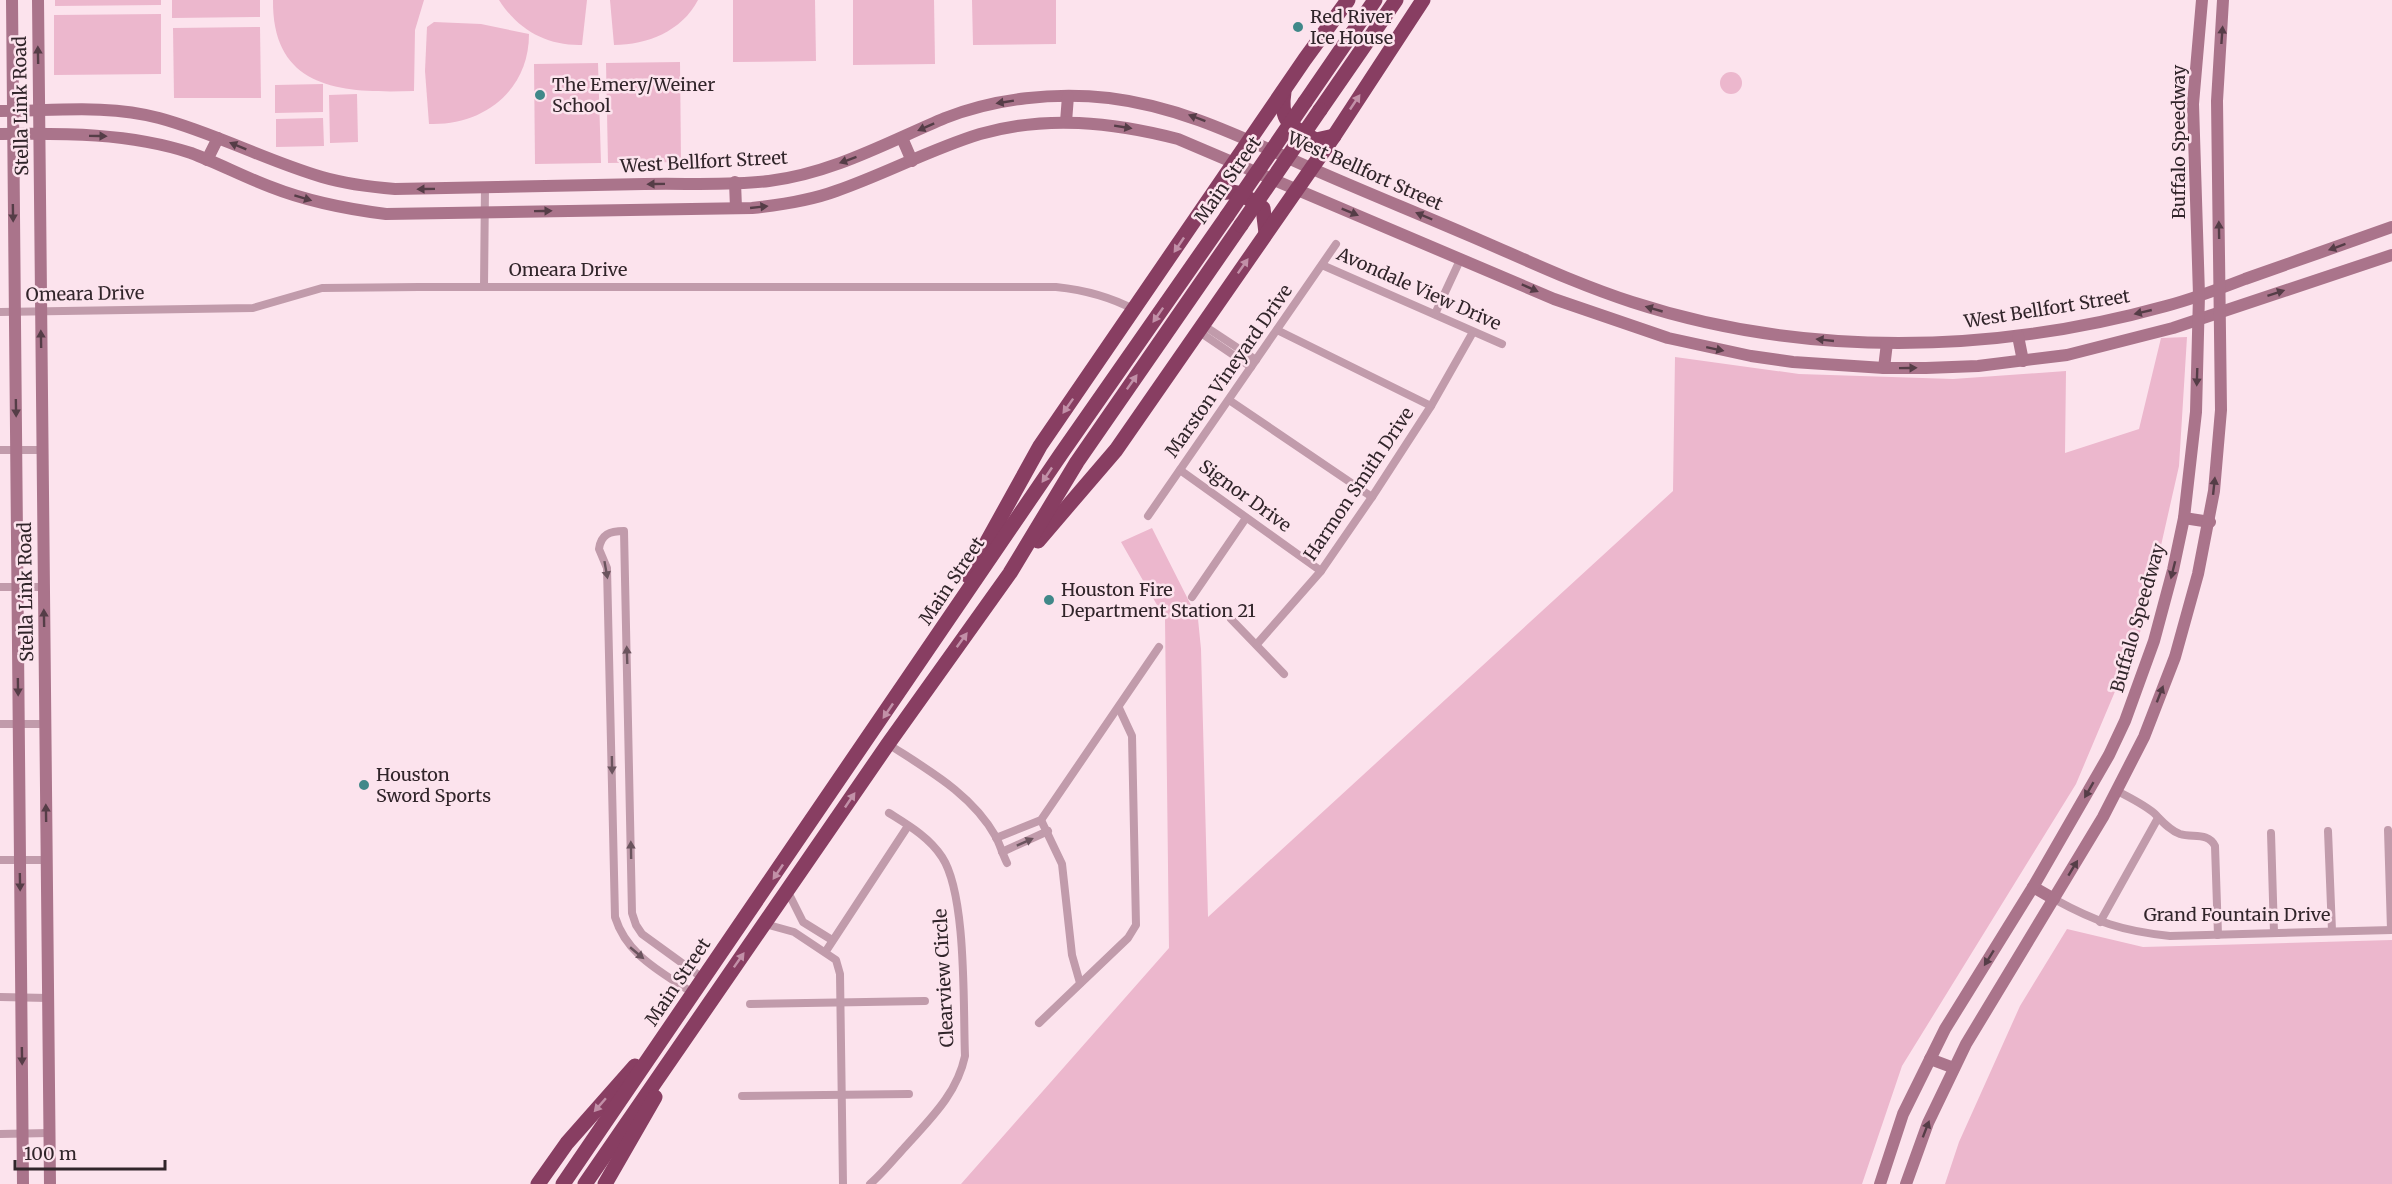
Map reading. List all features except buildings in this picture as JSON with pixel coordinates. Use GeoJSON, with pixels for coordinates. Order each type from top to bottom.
{"type":"FeatureCollection","features":[{"type":"Feature","properties":{"kind":"highway"},"geometry":{"type":"LineString","coordinates":[[921,662],[1040,446],[1348,0]]}},
{"type":"Feature","properties":{"kind":"highway","name":"Main Street"},"geometry":{"type":"LineString","coordinates":[[563,1184],[1061,454],[1375,0]]}},
{"type":"Feature","properties":{"kind":"highway","name":"Main Street"},"geometry":{"type":"LineString","coordinates":[[585,1184],[888,744],[1010,573],[1077,462],[1396,0]]}},
{"type":"Feature","properties":{"kind":"highway"},"geometry":{"type":"LineString","coordinates":[[1010,573],[1116,450],[1334,136],[1423,0]]}},
{"type":"Feature","properties":{"kind":"highway"},"geometry":{"type":"LineString","coordinates":[[1285,89],[1282,108],[1286,120],[1296,129],[1316,140],[1334,136]]}},
{"type":"Feature","properties":{"kind":"highway"},"geometry":{"type":"LineString","coordinates":[[1214,194],[1228,191],[1238,192],[1263,208],[1266,233]]}},
{"type":"Feature","properties":{"kind":"highway"},"geometry":{"type":"LineString","coordinates":[[605,1184],[705,1008]]}},
{"type":"Feature","properties":{"kind":"highway"},"geometry":{"type":"LineString","coordinates":[[538,1184],[567,1143],[680,1014]]}},
{"type":"Feature","properties":{"kind":"main road","name":"Stella Link Road"},"geometry":{"type":"LineString","coordinates":[[12,0],[6,134],[15,312],[23,1184]]}},
{"type":"Feature","properties":{"kind":"main road","name":"Stella Link Road"},"geometry":{"type":"LineString","coordinates":[[38,0],[50,1184]]}},
{"type":"Feature","properties":{"kind":"main road","name":"Buffalo Speedway"},"geometry":{"type":"LineString","coordinates":[[1880,1184],[1903,1114],[1945,1029],[2033,887],[2109,755],[2125,721],[2151,650],[2173,570],[2184,518],[2196,412],[2199,295],[2193,104],[2202,0]]}},
{"type":"Feature","properties":{"kind":"main road"},"geometry":{"type":"LineString","coordinates":[[1906,1184],[1928,1123],[1966,1044],[2117,791],[2144,737],[2175,657],[2198,574],[2210,522],[2221,410],[2217,101],[2224,0]]}},
{"type":"Feature","properties":{"kind":"main road","name":"West Bellfort Street"},"geometry":{"type":"LineString","coordinates":[[6,111],[120,110],[157,117],[323,178],[362,186],[394,189],[768,181],[800,175],[863,155],[951,116],[993,104],[1029,98],[1068,96],[1146,103],[1188,115],[1251,140],[1580,283],[1632,302],[1726,326],[1834,341],[1887,344],[1980,341],[2018,336],[2145,311],[2220,288],[2392,227]]}},
{"type":"Feature","properties":{"kind":"main road"},"geometry":{"type":"LineString","coordinates":[[1066,122],[1068,96]]}},
{"type":"Feature","properties":{"kind":"main road"},"geometry":{"type":"LineString","coordinates":[[6,134],[108,136],[149,142],[191,153],[306,200],[346,209],[386,214],[736,208],[792,203],[834,192],[981,134],[1018,126],[1066,122],[1097,123],[1141,129],[1178,139],[1554,299],[1623,324],[1668,338],[1751,356],[1793,362],[1884,368],[1978,366],[2067,355],[2129,340],[2392,255]]}},
{"type":"Feature","properties":{"kind":"main road"},"geometry":{"type":"LineString","coordinates":[[207,160],[218,138]]}},
{"type":"Feature","properties":{"kind":"main road"},"geometry":{"type":"LineString","coordinates":[[902,138],[912,161]]}},
{"type":"Feature","properties":{"kind":"main road"},"geometry":{"type":"LineString","coordinates":[[735,182],[736,208]]}},
{"type":"Feature","properties":{"kind":"main road"},"geometry":{"type":"LineString","coordinates":[[1461,258],[1472,237]]}},
{"type":"Feature","properties":{"kind":"main road"},"geometry":{"type":"LineString","coordinates":[[1623,324],[1632,302]]}},
{"type":"Feature","properties":{"kind":"main road"},"geometry":{"type":"LineString","coordinates":[[2018,336],[2023,361]]}},
{"type":"Feature","properties":{"kind":"main road"},"geometry":{"type":"LineString","coordinates":[[1884,368],[1887,344]]}},
{"type":"Feature","properties":{"kind":"main road"},"geometry":{"type":"LineString","coordinates":[[2184,518],[2210,522]]}},
{"type":"Feature","properties":{"kind":"main road"},"geometry":{"type":"LineString","coordinates":[[2109,755],[2130,765]]}},
{"type":"Feature","properties":{"kind":"main road"},"geometry":{"type":"LineString","coordinates":[[2033,887],[2054,899]]}},
{"type":"Feature","properties":{"kind":"main road"},"geometry":{"type":"LineString","coordinates":[[1930,1059],[1954,1068]]}},
{"type":"Feature","properties":{"kind":"street"},"geometry":{"type":"LineString","coordinates":[[484,287],[485,188]]}},
{"type":"Feature","properties":{"kind":"street","name":"Marston Vineyard Drive"},"geometry":{"type":"LineString","coordinates":[[1148,516],[1336,244]]}},
{"type":"Feature","properties":{"kind":"street"},"geometry":{"type":"LineString","coordinates":[[1434,314],[1461,258]]}},
{"type":"Feature","properties":{"kind":"street","name":"Avondale View Drive"},"geometry":{"type":"LineString","coordinates":[[1322,265],[1502,344]]}},
{"type":"Feature","properties":{"kind":"street","name":"Omeara Drive"},"geometry":{"type":"LineString","coordinates":[[0,312],[253,308],[322,288],[484,287],[1056,287],[1079,289],[1114,298],[1135,310]]}},
{"type":"Feature","properties":{"kind":"street"},"geometry":{"type":"LineString","coordinates":[[1200,328],[1254,364]]}},
{"type":"Feature","properties":{"kind":"street"},"geometry":{"type":"LineString","coordinates":[[1277,330],[1431,406]]}},
{"type":"Feature","properties":{"kind":"street","name":"Harmon Smith Drive"},"geometry":{"type":"LineString","coordinates":[[1257,644],[1321,570],[1372,497],[1431,406],[1473,332]]}},
{"type":"Feature","properties":{"kind":"street"},"geometry":{"type":"LineString","coordinates":[[1229,400],[1372,497]]}},
{"type":"Feature","properties":{"kind":"street"},"geometry":{"type":"LineString","coordinates":[[0,450],[42,450]]}},
{"type":"Feature","properties":{"kind":"street","name":"Signor Drive"},"geometry":{"type":"LineString","coordinates":[[1180,470],[1321,570]]}},
{"type":"Feature","properties":{"kind":"street"},"geometry":{"type":"LineString","coordinates":[[1191,597],[1246,518]]}},
{"type":"Feature","properties":{"kind":"street"},"geometry":{"type":"LineString","coordinates":[[694,994],[628,945],[615,917],[607,567],[600,555],[600,542],[609,533],[624,531],[632,913],[642,934],[704,979]]}},
{"type":"Feature","properties":{"kind":"street"},"geometry":{"type":"LineString","coordinates":[[0,587],[44,587]]}},
{"type":"Feature","properties":{"kind":"street"},"geometry":{"type":"LineString","coordinates":[[608,592],[625,592]]}},
{"type":"Feature","properties":{"kind":"street"},"geometry":{"type":"LineString","coordinates":[[1231,619],[1284,674]]}},
{"type":"Feature","properties":{"kind":"street"},"geometry":{"type":"LineString","coordinates":[[996,838],[1041,820],[1159,647]]}},
{"type":"Feature","properties":{"kind":"street"},"geometry":{"type":"LineString","coordinates":[[1039,1023],[1128,938],[1136,926],[1132,736],[1119,708]]}},
{"type":"Feature","properties":{"kind":"street"},"geometry":{"type":"LineString","coordinates":[[0,724],[45,724]]}},
{"type":"Feature","properties":{"kind":"street"},"geometry":{"type":"LineString","coordinates":[[612,729],[629,729]]}},
{"type":"Feature","properties":{"kind":"street"},"geometry":{"type":"LineString","coordinates":[[888,744],[958,792],[981,816],[996,838],[1007,863]]}},
{"type":"Feature","properties":{"kind":"street"},"geometry":{"type":"LineString","coordinates":[[2117,791],[2134,800],[2171,829],[2181,834],[2205,837],[2212,841],[2215,846],[2218,935]]}},
{"type":"Feature","properties":{"kind":"street","name":"Clearview Circle"},"geometry":{"type":"LineString","coordinates":[[870,1184],[941,1108],[953,1090],[965,1056],[962,960],[955,890],[949,870],[942,856],[918,832],[889,813]]}},
{"type":"Feature","properties":{"kind":"street"},"geometry":{"type":"LineString","coordinates":[[2100,922],[2158,818]]}},
{"type":"Feature","properties":{"kind":"street"},"geometry":{"type":"LineString","coordinates":[[1041,820],[1062,864],[1072,955],[1080,983]]}},
{"type":"Feature","properties":{"kind":"street"},"geometry":{"type":"LineString","coordinates":[[826,951],[908,826]]}},
{"type":"Feature","properties":{"kind":"street"},"geometry":{"type":"LineString","coordinates":[[2388,830],[2391,930]]}},
{"type":"Feature","properties":{"kind":"street"},"geometry":{"type":"LineString","coordinates":[[1002,852],[1048,831]]}},
{"type":"Feature","properties":{"kind":"street"},"geometry":{"type":"LineString","coordinates":[[2328,831],[2332,932]]}},
{"type":"Feature","properties":{"kind":"street"},"geometry":{"type":"LineString","coordinates":[[2271,833],[2274,933]]}},
{"type":"Feature","properties":{"kind":"street"},"geometry":{"type":"LineString","coordinates":[[0,860],[46,860]]}},
{"type":"Feature","properties":{"kind":"street"},"geometry":{"type":"LineString","coordinates":[[614,885],[632,885]]}},
{"type":"Feature","properties":{"kind":"street"},"geometry":{"type":"LineString","coordinates":[[788,892],[803,922],[832,940]]}},
{"type":"Feature","properties":{"kind":"street","name":"Grand Fountain Drive"},"geometry":{"type":"LineString","coordinates":[[2054,899],[2100,922],[2135,932],[2170,936],[2391,930]]}},
{"type":"Feature","properties":{"kind":"street"},"geometry":{"type":"LineString","coordinates":[[765,924],[789,930],[826,951],[836,960],[840,974],[843,1184]]}},
{"type":"Feature","properties":{"kind":"street"},"geometry":{"type":"LineString","coordinates":[[804,938],[810,926]]}},
{"type":"Feature","properties":{"kind":"street"},"geometry":{"type":"LineString","coordinates":[[0,997],[48,998]]}},
{"type":"Feature","properties":{"kind":"street","name":"Clearview Circle"},"geometry":{"type":"LineString","coordinates":[[750,1004],[925,1001]]}},
{"type":"Feature","properties":{"kind":"street"},"geometry":{"type":"LineString","coordinates":[[742,1096],[909,1094]]}},
{"type":"Feature","properties":{"kind":"street"},"geometry":{"type":"LineString","coordinates":[[0,1134],[49,1133]]}},
{"type":"Feature","properties":{"kind":"shaded area"},"geometry":{"type":"Polygon","coordinates":[[[55,0],[161,0],[161,5],[55,6],[55,0]]]}},
{"type":"Feature","properties":{"kind":"shaded area"},"geometry":{"type":"Polygon","coordinates":[[[172,0],[260,0],[260,17],[172,18],[172,0]]]}},
{"type":"Feature","properties":{"kind":"shaded area"},"geometry":{"type":"Polygon","coordinates":[[[273,0],[424,0],[415,30],[414,91],[338,87],[317,80],[299,69],[285,53],[276,30],[273,0]]]}},
{"type":"Feature","properties":{"kind":"shaded area"},"geometry":{"type":"Polygon","coordinates":[[[499,0],[587,0],[582,45],[557,43],[534,34],[515,20],[499,0]]]}},
{"type":"Feature","properties":{"kind":"shaded area"},"geometry":{"type":"Polygon","coordinates":[[[610,0],[698,0],[683,20],[662,34],[639,42],[614,45],[610,0]]]}},
{"type":"Feature","properties":{"kind":"shaded area"},"geometry":{"type":"Polygon","coordinates":[[[733,0],[815,0],[816,61],[733,62],[733,0]]]}},
{"type":"Feature","properties":{"kind":"shaded area"},"geometry":{"type":"Polygon","coordinates":[[[853,0],[934,0],[935,64],[853,65],[853,0]]]}},
{"type":"Feature","properties":{"kind":"shaded area"},"geometry":{"type":"Polygon","coordinates":[[[972,0],[1056,0],[1056,44],[973,45],[972,0]]]}},
{"type":"Feature","properties":{"kind":"shaded area"},"geometry":{"type":"Polygon","coordinates":[[[161,14],[161,74],[54,75],[54,15],[161,14]]]}},
{"type":"Feature","properties":{"kind":"shaded area"},"geometry":{"type":"Polygon","coordinates":[[[434,22],[481,24],[529,34],[527,54],[512,88],[499,101],[467,119],[429,124],[425,71],[427,27],[434,22]]]}},
{"type":"Feature","properties":{"kind":"shaded area"},"geometry":{"type":"Polygon","coordinates":[[[260,27],[261,98],[174,98],[173,28],[260,27]]]}},
{"type":"Feature","properties":{"kind":"shaded area"},"geometry":{"type":"Polygon","coordinates":[[[680,62],[681,162],[608,163],[606,63],[680,62]]]}},
{"type":"Feature","properties":{"kind":"shaded area"},"geometry":{"type":"Polygon","coordinates":[[[598,63],[601,163],[535,164],[534,64],[598,63]]]}},
{"type":"Feature","properties":{"kind":"shaded area"},"geometry":{"type":"Polygon","coordinates":[[[1731,72],[1739,75],[1742,83],[1739,91],[1731,94],[1723,91],[1720,83],[1723,75],[1731,72]]]}},
{"type":"Feature","properties":{"kind":"shaded area"},"geometry":{"type":"Polygon","coordinates":[[[323,84],[323,112],[275,113],[275,85],[323,84]]]}},
{"type":"Feature","properties":{"kind":"shaded area"},"geometry":{"type":"Polygon","coordinates":[[[357,94],[358,142],[330,143],[329,95],[357,94]]]}},
{"type":"Feature","properties":{"kind":"shaded area"},"geometry":{"type":"Polygon","coordinates":[[[323,118],[324,146],[276,147],[276,119],[323,118]]]}},
{"type":"Feature","properties":{"kind":"shaded area"},"geometry":{"type":"Polygon","coordinates":[[[2187,337],[2179,466],[2143,625],[2076,784],[1902,1066],[1862,1184],[961,1184],[1169,948],[1165,619],[1121,542],[1152,528],[1198,619],[1201,649],[1208,917],[1673,491],[1675,357],[1799,374],[1953,379],[2066,371],[2065,453],[2139,429],[2161,338],[2187,337]]]}},
{"type":"Feature","properties":{"kind":"shaded area"},"geometry":{"type":"Polygon","coordinates":[[[2067,929],[2143,947],[2392,940],[2392,1184],[1945,1184],[1959,1142],[2020,1006],[2067,929]]]}},
{"type":"Feature","properties":{"kind":"place","name":"Red River Ice House"},"geometry":{"type":"Point","coordinates":[1298,27]}},
{"type":"Feature","properties":{"kind":"place","name":"The Emery/Weiner School"},"geometry":{"type":"Point","coordinates":[540,95]}},
{"type":"Feature","properties":{"kind":"place","name":"Houston Fire Department Station 21"},"geometry":{"type":"Point","coordinates":[1049,600]}},
{"type":"Feature","properties":{"kind":"place","name":"Houston Sword Sports"},"geometry":{"type":"Point","coordinates":[364,785]}}]}
